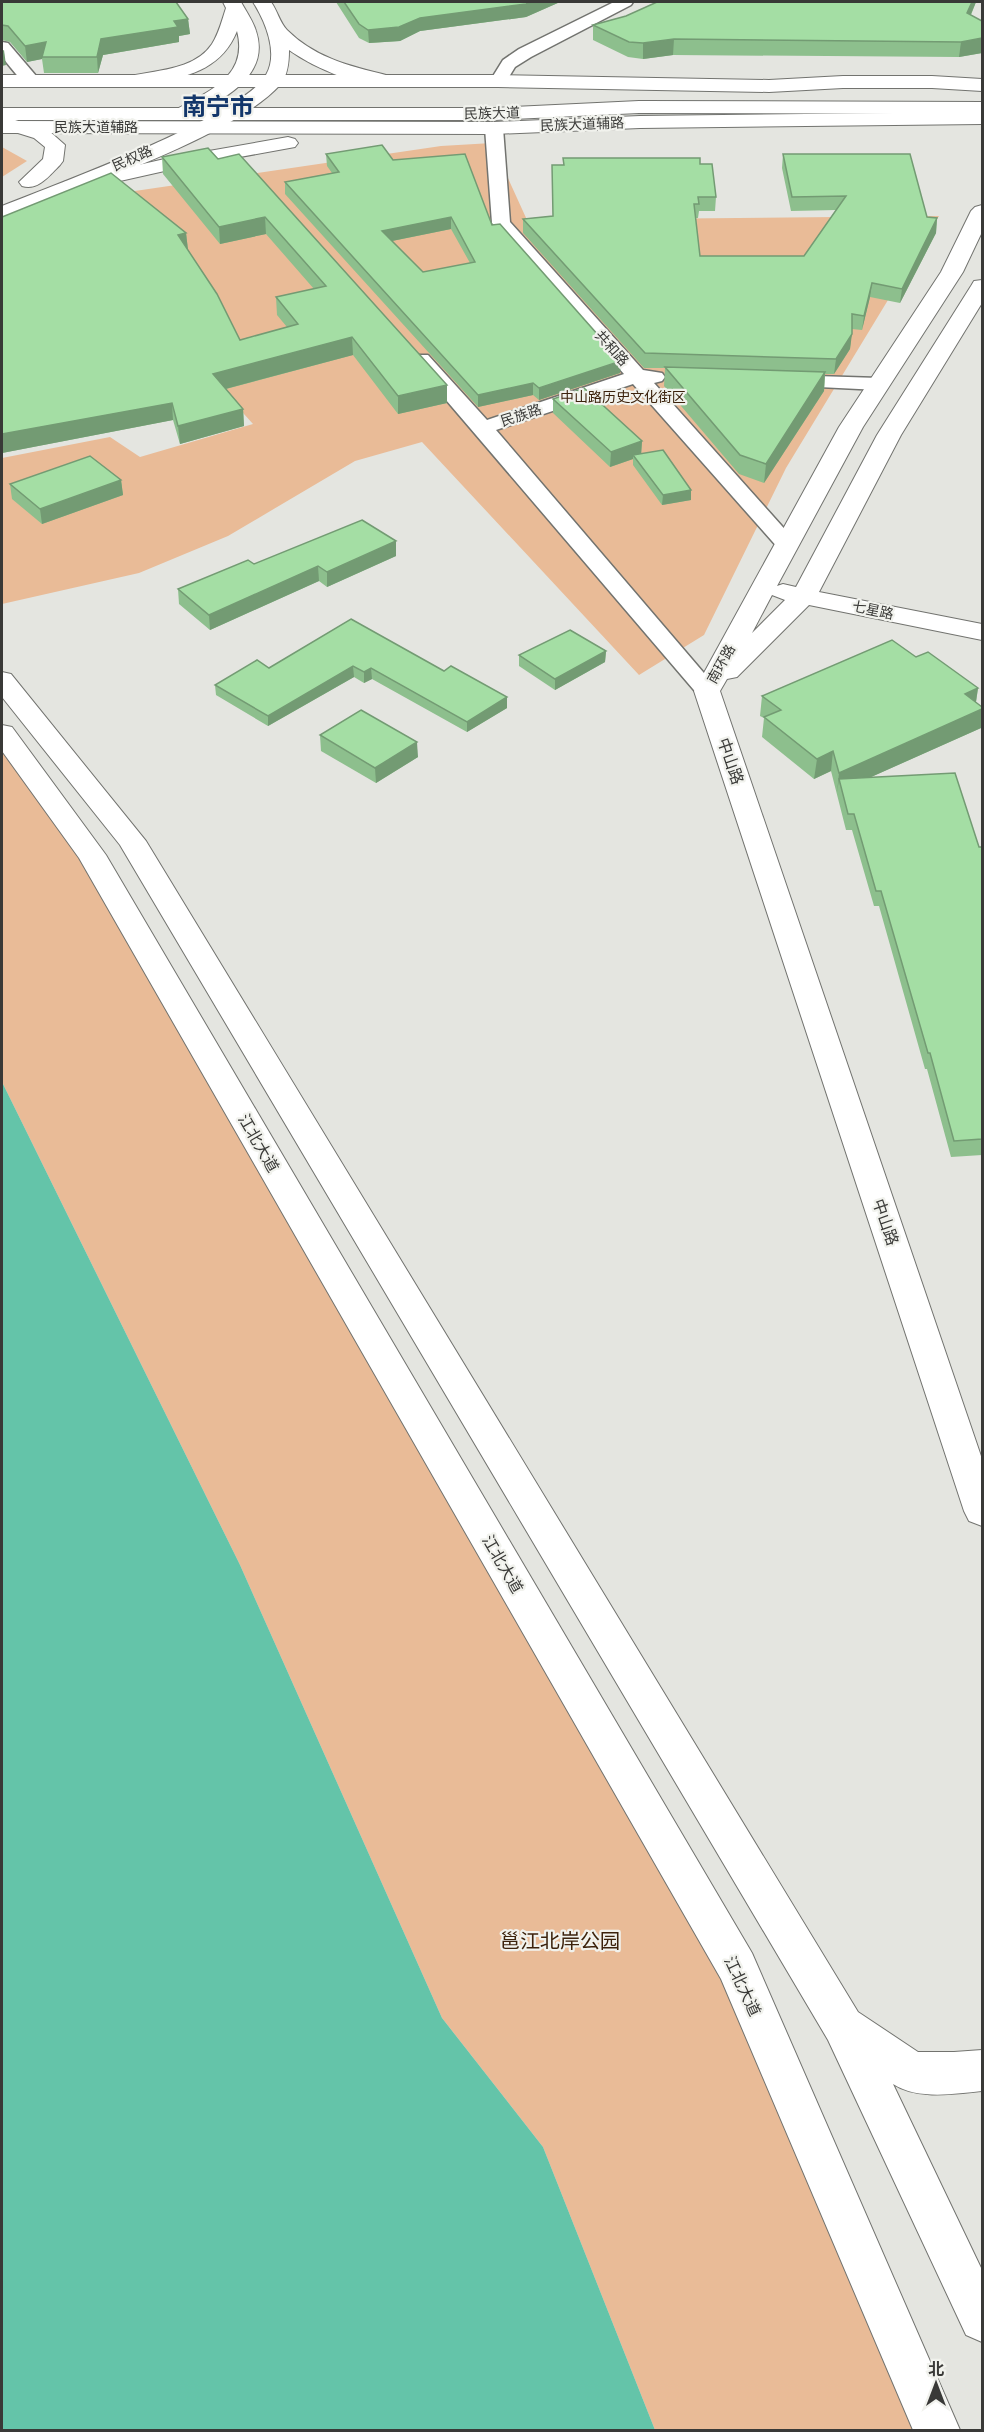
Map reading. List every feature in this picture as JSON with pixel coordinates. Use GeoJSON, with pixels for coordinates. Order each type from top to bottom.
{"type":"FeatureCollection","features":[{"type":"Feature","properties":{"kind":"main road"},"geometry":{"type":"LineString","coordinates":[[262,2],[278,32],[307,56],[347,74],[387,81]]}},
{"type":"Feature","properties":{"kind":"main road"},"geometry":{"type":"LineString","coordinates":[[132,81],[171,73],[208,59],[218,51],[224,40],[234,5]]}},
{"type":"Feature","properties":{"kind":"main road"},"geometry":{"type":"LineString","coordinates":[[234,5],[249,37],[248,61],[243,73],[234,81]]}},
{"type":"Feature","properties":{"kind":"main road"},"geometry":{"type":"LineString","coordinates":[[266,88],[280,56],[278,32]]}},
{"type":"Feature","properties":{"kind":"main road"},"geometry":{"type":"LineString","coordinates":[[2,81],[234,81],[266,88],[387,81],[498,81],[643,86],[793,96]]}},
{"type":"Feature","properties":{"kind":"main road","name":"民权路"},"geometry":{"type":"LineString","coordinates":[[113,146],[183,114],[216,95],[234,81]]}},
{"type":"Feature","properties":{"kind":"main road"},"geometry":{"type":"LineString","coordinates":[[643,86],[769,86],[843,82],[982,85]]}},
{"type":"Feature","properties":{"kind":"main road","name":"民权路"},"geometry":{"type":"LineString","coordinates":[[2,213],[202,128],[266,88]]}},
{"type":"Feature","properties":{"kind":"main road","name":"民族大道"},"geometry":{"type":"LineString","coordinates":[[2,94],[216,95],[266,88],[793,96],[982,96]]}},
{"type":"Feature","properties":{"kind":"main road","name":"民族大道"},"geometry":{"type":"LineString","coordinates":[[2,114],[494,114],[639,107],[982,108]]}},
{"type":"Feature","properties":{"kind":"main road","name":"民族大道辅路"},"geometry":{"type":"LineString","coordinates":[[2,127],[494,128],[640,122],[982,118]]}},
{"type":"Feature","properties":{"kind":"main road"},"geometry":{"type":"LineString","coordinates":[[2,122],[25,127],[41,134],[55,145],[53,161],[29,182]]}},
{"type":"Feature","properties":{"kind":"main road"},"geometry":{"type":"LineString","coordinates":[[66,187],[235,152],[323,138],[424,128]]}},
{"type":"Feature","properties":{"kind":"main road"},"geometry":{"type":"LineString","coordinates":[[2,193],[71,164]]}},
{"type":"Feature","properties":{"kind":"main road","name":"南环路"},"geometry":{"type":"LineString","coordinates":[[707,691],[851,427],[952,272],[982,211]]}},
{"type":"Feature","properties":{"kind":"main road","name":"南环路"},"geometry":{"type":"LineString","coordinates":[[707,691],[757,645],[804,596],[889,435],[982,286]]}},
{"type":"Feature","properties":{"kind":"main road","name":"七星路"},"geometry":{"type":"LineString","coordinates":[[763,588],[982,632]]}},
{"type":"Feature","properties":{"kind":"main road"},"geometry":{"type":"LineString","coordinates":[[2,680],[132,841],[843,2026],[982,2319]]}},
{"type":"Feature","properties":{"kind":"main road","name":"中山路"},"geometry":{"type":"LineString","coordinates":[[707,691],[982,1504]]}},
{"type":"Feature","properties":{"kind":"main road","name":"江北大道"},"geometry":{"type":"LineString","coordinates":[[2,733],[92,855],[737,1967],[937,2430]]}},
{"type":"Feature","properties":{"kind":"main road"},"geometry":{"type":"LineString","coordinates":[[843,2026],[912,2072],[954,2073],[982,2070]]}},
{"type":"Feature","properties":{"kind":"street"},"geometry":{"type":"LineString","coordinates":[[498,81],[509,64],[584,14],[625,2]]}},
{"type":"Feature","properties":{"kind":"street"},"geometry":{"type":"LineString","coordinates":[[2,47],[31,81]]}},
{"type":"Feature","properties":{"kind":"street","name":"共和路"},"geometry":{"type":"LineString","coordinates":[[494,128],[501,223],[787,544]]}},
{"type":"Feature","properties":{"kind":"street"},"geometry":{"type":"LineString","coordinates":[[235,152],[251,170]]}},
{"type":"Feature","properties":{"kind":"street","name":"中山路"},"geometry":{"type":"LineString","coordinates":[[411,348],[483,428],[707,691]]}},
{"type":"Feature","properties":{"kind":"street","name":"民族路"},"geometry":{"type":"LineString","coordinates":[[483,428],[637,376],[672,377]]}},
{"type":"Feature","properties":{"kind":"street"},"geometry":{"type":"LineString","coordinates":[[764,380],[879,384]]}},
{"type":"Feature","properties":{"kind":"green space","name":"中山路历史文化街区"},"geometry":{"type":"Polygon","coordinates":[[[492,143],[527,220],[939,216],[786,468],[704,635],[639,675],[422,442],[355,461],[228,536],[139,573],[2,604],[2,458],[110,437],[140,457],[253,424],[226,394],[128,192],[441,146],[492,143]]]}},
{"type":"Feature","properties":{"kind":"green space"},"geometry":{"type":"Polygon","coordinates":[[[2,147],[27,161],[2,177],[2,147]]]}},
{"type":"Feature","properties":{"kind":"green space","name":"邕江北岸公园"},"geometry":{"type":"Polygon","coordinates":[[[2,733],[92,855],[737,1967],[937,2430],[655,2430],[543,2147],[442,2018],[240,1565],[2,1082],[2,733]]]}},
{"type":"Feature","properties":{"kind":"shaded area"},"geometry":{"type":"Polygon","coordinates":[[[2,1082],[240,1565],[442,2018],[543,2147],[655,2430],[2,2430],[2,1082]]]}},
{"type":"Feature","properties":{"kind":"building"},"geometry":{"type":"Polygon","coordinates":[[[2,2],[176,2],[188,19],[174,21],[178,27],[101,39],[97,57],[42,57],[46,42],[25,46],[8,26],[2,25],[2,2]]]}},
{"type":"Feature","properties":{"kind":"building"},"geometry":{"type":"Polygon","coordinates":[[[344,2],[531,2],[420,18],[399,27],[368,30],[359,24],[344,2]]]}},
{"type":"Feature","properties":{"kind":"building"},"geometry":{"type":"Polygon","coordinates":[[[657,2],[972,2],[967,13],[982,21],[982,38],[961,42],[674,39],[643,43],[629,42],[593,25],[626,16],[657,2]]]}},
{"type":"Feature","properties":{"kind":"building"},"geometry":{"type":"Polygon","coordinates":[[[382,145],[393,160],[465,154],[492,225],[500,224],[621,361],[539,388],[533,383],[478,395],[285,182],[339,172],[326,154],[382,145]],[[451,217],[382,231],[423,272],[475,262],[451,217]]]}},
{"type":"Feature","properties":{"kind":"building"},"geometry":{"type":"Polygon","coordinates":[[[208,148],[218,159],[239,154],[447,385],[398,396],[352,337],[213,374],[243,409],[178,426],[172,403],[2,434],[2,217],[111,173],[186,233],[178,235],[217,294],[240,340],[298,324],[276,297],[326,286],[265,217],[219,227],[162,157],[208,148]]]}},
{"type":"Feature","properties":{"kind":"building"},"geometry":{"type":"Polygon","coordinates":[[[783,154],[910,154],[927,217],[937,218],[902,289],[872,283],[864,316],[852,314],[852,334],[836,359],[645,353],[523,219],[553,216],[552,165],[564,165],[563,158],[700,158],[700,164],[712,164],[716,197],[698,197],[699,204],[694,204],[700,256],[804,256],[846,196],[792,197],[783,154]]]}},
{"type":"Feature","properties":{"kind":"building"},"geometry":{"type":"Polygon","coordinates":[[[665,367],[825,372],[766,464],[740,455],[665,367]]]}},
{"type":"Feature","properties":{"kind":"building"},"geometry":{"type":"Polygon","coordinates":[[[584,388],[642,441],[611,452],[553,399],[584,388]]]}},
{"type":"Feature","properties":{"kind":"building"},"geometry":{"type":"Polygon","coordinates":[[[663,450],[691,490],[663,495],[633,455],[663,450]]]}},
{"type":"Feature","properties":{"kind":"building"},"geometry":{"type":"Polygon","coordinates":[[[90,456],[121,480],[40,509],[10,484],[90,456]]]}},
{"type":"Feature","properties":{"kind":"building"},"geometry":{"type":"Polygon","coordinates":[[[362,520],[396,541],[327,572],[318,566],[209,615],[178,589],[248,560],[254,564],[362,520]]]}},
{"type":"Feature","properties":{"kind":"building"},"geometry":{"type":"Polygon","coordinates":[[[351,619],[444,671],[451,666],[507,697],[467,722],[371,668],[364,672],[353,666],[268,716],[215,685],[257,660],[269,668],[351,619]]]}},
{"type":"Feature","properties":{"kind":"building"},"geometry":{"type":"Polygon","coordinates":[[[570,630],[606,651],[555,679],[519,655],[570,630]]]}},
{"type":"Feature","properties":{"kind":"building"},"geometry":{"type":"Polygon","coordinates":[[[892,640],[916,657],[928,652],[978,688],[965,694],[982,709],[839,773],[833,751],[817,759],[764,717],[781,710],[762,696],[892,640]]]}},
{"type":"Feature","properties":{"kind":"building"},"geometry":{"type":"Polygon","coordinates":[[[361,710],[417,742],[375,768],[320,735],[361,710]]]}},
{"type":"Feature","properties":{"kind":"building"},"geometry":{"type":"Polygon","coordinates":[[[955,773],[979,847],[982,847],[982,1139],[954,1141],[881,891],[876,891],[854,814],[848,814],[839,779],[955,773]]]}},
{"type":"Feature","properties":{"kind":"district","name":"南宁市"},"geometry":{"type":"Point","coordinates":[218,106]}}]}
